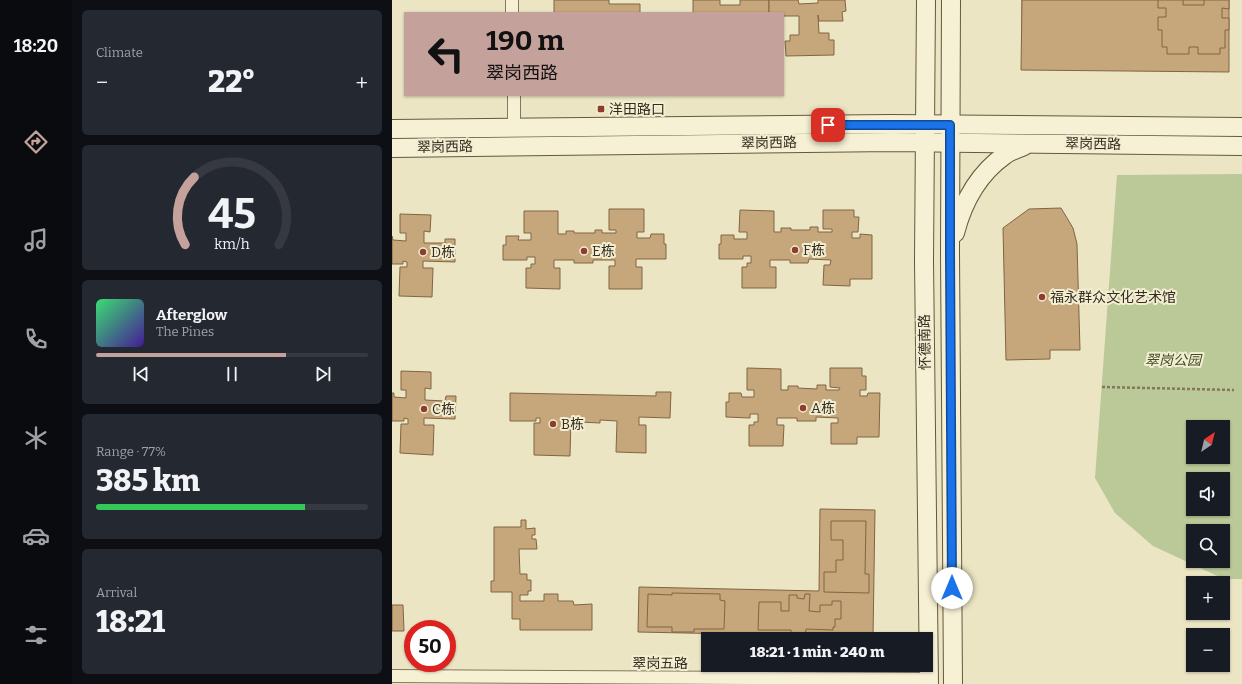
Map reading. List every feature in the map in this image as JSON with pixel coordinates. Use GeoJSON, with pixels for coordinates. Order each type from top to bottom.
{"type":"FeatureCollection","features":[{"type":"Feature","properties":{"kind":"main road","name":"怀德南路"},"geometry":{"type":"LineString","coordinates":[[926,0],[924,261],[929,682]]}},
{"type":"Feature","properties":{"kind":"main road","name":"怀德南路"},"geometry":{"type":"LineString","coordinates":[[952,0],[950,253],[953,684]]}},
{"type":"Feature","properties":{"kind":"main road","name":"翠岗西路"},"geometry":{"type":"LineString","coordinates":[[392,129],[925,125],[1242,127]]}},
{"type":"Feature","properties":{"kind":"main road","name":"翠岗西路"},"geometry":{"type":"LineString","coordinates":[[392,148],[925,142],[1242,146]]}},
{"type":"Feature","properties":{"kind":"main road"},"geometry":{"type":"LineString","coordinates":[[950,253],[958,222],[965,203],[982,176],[1005,154],[1030,144]]}},
{"type":"Feature","properties":{"kind":"street"},"geometry":{"type":"LineString","coordinates":[[512,0],[512,12]]}},
{"type":"Feature","properties":{"kind":"street"},"geometry":{"type":"LineString","coordinates":[[514,96],[514,128]]}},
{"type":"Feature","properties":{"kind":"street","name":"翠岗五路"},"geometry":{"type":"LineString","coordinates":[[392,676],[929,682]]}},
{"type":"Feature","properties":{"kind":"path"},"geometry":{"type":"LineString","coordinates":[[1102,386],[1234,390]]}},
{"type":"Feature","properties":{"kind":"green space","name":"翠岗公园"},"geometry":{"type":"Polygon","coordinates":[[[1242,174],[1242,579],[1230,579],[1230,576],[1218,576],[1200,568],[1230,568],[1230,524],[1186,524],[1186,561],[1153,546],[1115,513],[1095,478],[1117,175],[1242,174]]]}},
{"type":"Feature","properties":{"kind":"building"},"geometry":{"type":"Polygon","coordinates":[[[554,0],[609,0],[609,4],[640,4],[640,12],[554,12],[554,0]]]}},
{"type":"Feature","properties":{"kind":"building"},"geometry":{"type":"Polygon","coordinates":[[[693,0],[720,0],[720,5],[740,5],[740,0],[769,0],[769,12],[693,12],[693,0]]]}},
{"type":"Feature","properties":{"kind":"building"},"geometry":{"type":"Polygon","coordinates":[[[769,0],[798,0],[799,4],[818,3],[818,0],[845,0],[846,11],[842,12],[843,21],[819,21],[818,15],[819,33],[829,33],[829,40],[834,40],[834,55],[786,56],[785,41],[790,41],[790,35],[799,35],[799,16],[784,16],[784,12],[769,12],[769,0]]]}},
{"type":"Feature","properties":{"kind":"building"},"geometry":{"type":"Polygon","coordinates":[[[1022,0],[1064,0],[1064,4],[1091,5],[1091,2],[1102,3],[1102,25],[1072,24],[1072,32],[1084,32],[1084,36],[1088,35],[1088,53],[1040,52],[1040,35],[1045,35],[1045,31],[1056,32],[1057,22],[1040,21],[1040,30],[1033,30],[1033,34],[1022,33],[1022,0]]]}},
{"type":"Feature","properties":{"kind":"building"},"geometry":{"type":"Polygon","coordinates":[[[1022,0],[1229,0],[1229,72],[1021,70],[1022,0]]]}},
{"type":"Feature","properties":{"kind":"building"},"geometry":{"type":"Polygon","coordinates":[[[1158,0],[1183,0],[1183,5],[1204,5],[1204,0],[1229,0],[1229,9],[1222,8],[1222,18],[1229,18],[1229,30],[1225,30],[1225,48],[1220,48],[1220,54],[1198,54],[1198,47],[1189,47],[1189,54],[1167,54],[1167,47],[1162,47],[1162,30],[1158,30],[1158,17],[1166,17],[1166,8],[1158,8],[1158,0]]]}},
{"type":"Feature","properties":{"kind":"building","name":"福永群众文化艺术馆"},"geometry":{"type":"Polygon","coordinates":[[[1061,208],[1073,228],[1077,244],[1080,350],[1050,350],[1050,359],[1006,360],[1003,228],[1029,209],[1061,208]]]}},
{"type":"Feature","properties":{"kind":"building","name":"E栋"},"geometry":{"type":"Polygon","coordinates":[[[609,209],[644,209],[644,232],[637,232],[637,238],[650,238],[651,234],[664,234],[666,259],[636,259],[636,267],[642,267],[642,289],[609,289],[609,266],[615,266],[615,260],[593,260],[593,263],[574,263],[574,260],[554,260],[554,268],[560,268],[560,289],[526,288],[526,268],[531,268],[531,264],[535,264],[535,257],[527,257],[527,260],[503,260],[503,245],[506,245],[506,236],[519,236],[518,240],[531,240],[531,233],[524,233],[524,211],[558,211],[558,234],[566,234],[566,231],[574,231],[574,233],[595,233],[595,230],[602,230],[602,233],[616,233],[616,230],[609,230],[609,209]]]}},
{"type":"Feature","properties":{"kind":"building","name":"F栋"},"geometry":{"type":"Polygon","coordinates":[[[740,210],[774,211],[774,232],[781,232],[781,228],[791,228],[791,230],[810,230],[810,227],[818,227],[818,232],[832,232],[832,229],[823,229],[823,210],[854,210],[854,217],[859,217],[858,232],[852,232],[852,238],[860,238],[860,234],[872,235],[872,279],[850,279],[850,286],[823,285],[824,265],[830,265],[831,260],[809,259],[808,263],[790,263],[790,260],[770,260],[770,267],[776,267],[776,288],[742,288],[742,267],[747,267],[747,263],[751,263],[751,256],[743,256],[743,259],[719,259],[719,244],[721,244],[721,235],[734,235],[734,239],[747,239],[747,232],[739,232],[740,210]]]}},
{"type":"Feature","properties":{"kind":"building","name":"D栋"},"geometry":{"type":"Polygon","coordinates":[[[400,214],[431,215],[430,232],[424,231],[424,243],[445,243],[445,239],[455,239],[455,262],[423,261],[423,268],[433,268],[432,297],[399,296],[400,267],[407,267],[407,262],[403,261],[403,264],[392,264],[392,236],[393,240],[406,241],[406,233],[400,233],[400,214]]]}},
{"type":"Feature","properties":{"kind":"building","name":"A栋"},"geometry":{"type":"Polygon","coordinates":[[[747,368],[781,369],[781,390],[788,390],[788,386],[817,389],[817,385],[826,385],[826,390],[839,390],[840,388],[830,387],[830,368],[862,368],[862,376],[866,376],[866,390],[860,390],[860,396],[867,396],[868,393],[880,393],[879,437],[857,437],[857,444],[831,444],[831,423],[838,423],[838,418],[816,417],[816,421],[797,421],[797,418],[777,418],[777,425],[784,425],[783,446],[749,446],[749,425],[754,425],[754,422],[758,422],[758,414],[750,414],[750,418],[726,417],[726,402],[729,402],[729,393],[741,393],[742,397],[754,397],[754,390],[747,390],[747,368]]]}},
{"type":"Feature","properties":{"kind":"building","name":"C栋"},"geometry":{"type":"Polygon","coordinates":[[[401,371],[431,372],[431,389],[425,388],[425,400],[445,401],[446,396],[456,396],[455,419],[424,418],[424,425],[434,425],[433,455],[400,453],[401,424],[408,424],[408,419],[404,418],[404,421],[392,421],[392,393],[394,393],[394,397],[406,398],[406,390],[401,390],[401,371]]]}},
{"type":"Feature","properties":{"kind":"building","name":"B栋"},"geometry":{"type":"Polygon","coordinates":[[[656,392],[671,392],[670,418],[639,417],[639,425],[646,425],[646,453],[616,452],[617,421],[600,420],[600,423],[579,422],[580,419],[571,419],[570,456],[534,455],[534,423],[540,423],[540,418],[536,418],[536,421],[510,421],[510,393],[656,396],[656,392]]]}},
{"type":"Feature","properties":{"kind":"building"},"geometry":{"type":"Polygon","coordinates":[[[820,509],[875,510],[873,632],[701,632],[701,633],[638,632],[639,587],[819,591],[820,509]]]}},
{"type":"Feature","properties":{"kind":"building"},"geometry":{"type":"Polygon","coordinates":[[[521,520],[526,520],[526,529],[535,528],[535,535],[532,535],[532,539],[536,539],[537,549],[519,549],[520,574],[527,574],[527,580],[531,580],[531,591],[528,591],[528,595],[520,595],[520,601],[544,601],[544,594],[558,594],[558,601],[573,601],[574,605],[592,604],[592,630],[520,630],[520,619],[512,619],[512,592],[491,592],[491,581],[494,581],[494,527],[521,527],[521,520]]]}},
{"type":"Feature","properties":{"kind":"building"},"geometry":{"type":"Polygon","coordinates":[[[831,521],[866,521],[865,574],[869,574],[869,593],[824,592],[824,572],[836,572],[836,560],[843,560],[843,540],[831,540],[831,521]]]}},
{"type":"Feature","properties":{"kind":"building"},"geometry":{"type":"Polygon","coordinates":[[[672,593],[720,594],[720,600],[725,601],[724,629],[694,629],[694,632],[672,632],[672,627],[647,627],[648,594],[672,595],[672,593]]]}},
{"type":"Feature","properties":{"kind":"building"},"geometry":{"type":"Polygon","coordinates":[[[805,594],[810,594],[809,611],[820,612],[820,605],[832,605],[832,601],[841,601],[841,619],[835,619],[835,627],[833,627],[833,630],[806,629],[806,632],[791,632],[791,630],[758,630],[759,602],[781,602],[781,611],[789,611],[789,595],[797,595],[797,598],[804,599],[805,594]]]}},
{"type":"Feature","properties":{"kind":"building"},"geometry":{"type":"Polygon","coordinates":[[[392,605],[403,605],[404,631],[392,631],[392,605]]]}},
{"type":"Feature","properties":{"kind":"place","name":"洋田路口"},"geometry":{"type":"Point","coordinates":[601,109]}},
{"type":"Feature","properties":{"kind":"place","name":"F栋"},"geometry":{"type":"Point","coordinates":[795,250]}},
{"type":"Feature","properties":{"kind":"place","name":"E栋"},"geometry":{"type":"Point","coordinates":[584,251]}},
{"type":"Feature","properties":{"kind":"place","name":"D栋"},"geometry":{"type":"Point","coordinates":[423,252]}},
{"type":"Feature","properties":{"kind":"place","name":"福永群众文化艺术馆"},"geometry":{"type":"Point","coordinates":[1042,297]}},
{"type":"Feature","properties":{"kind":"place","name":"A栋"},"geometry":{"type":"Point","coordinates":[803,408]}},
{"type":"Feature","properties":{"kind":"place","name":"C栋"},"geometry":{"type":"Point","coordinates":[424,409]}},
{"type":"Feature","properties":{"kind":"place","name":"B栋"},"geometry":{"type":"Point","coordinates":[553,424]}},
{"type":"Feature","properties":{"kind":"route"},"geometry":{"type":"LineString","coordinates":[[828,125],[950,125],[952,588]]}}]}
